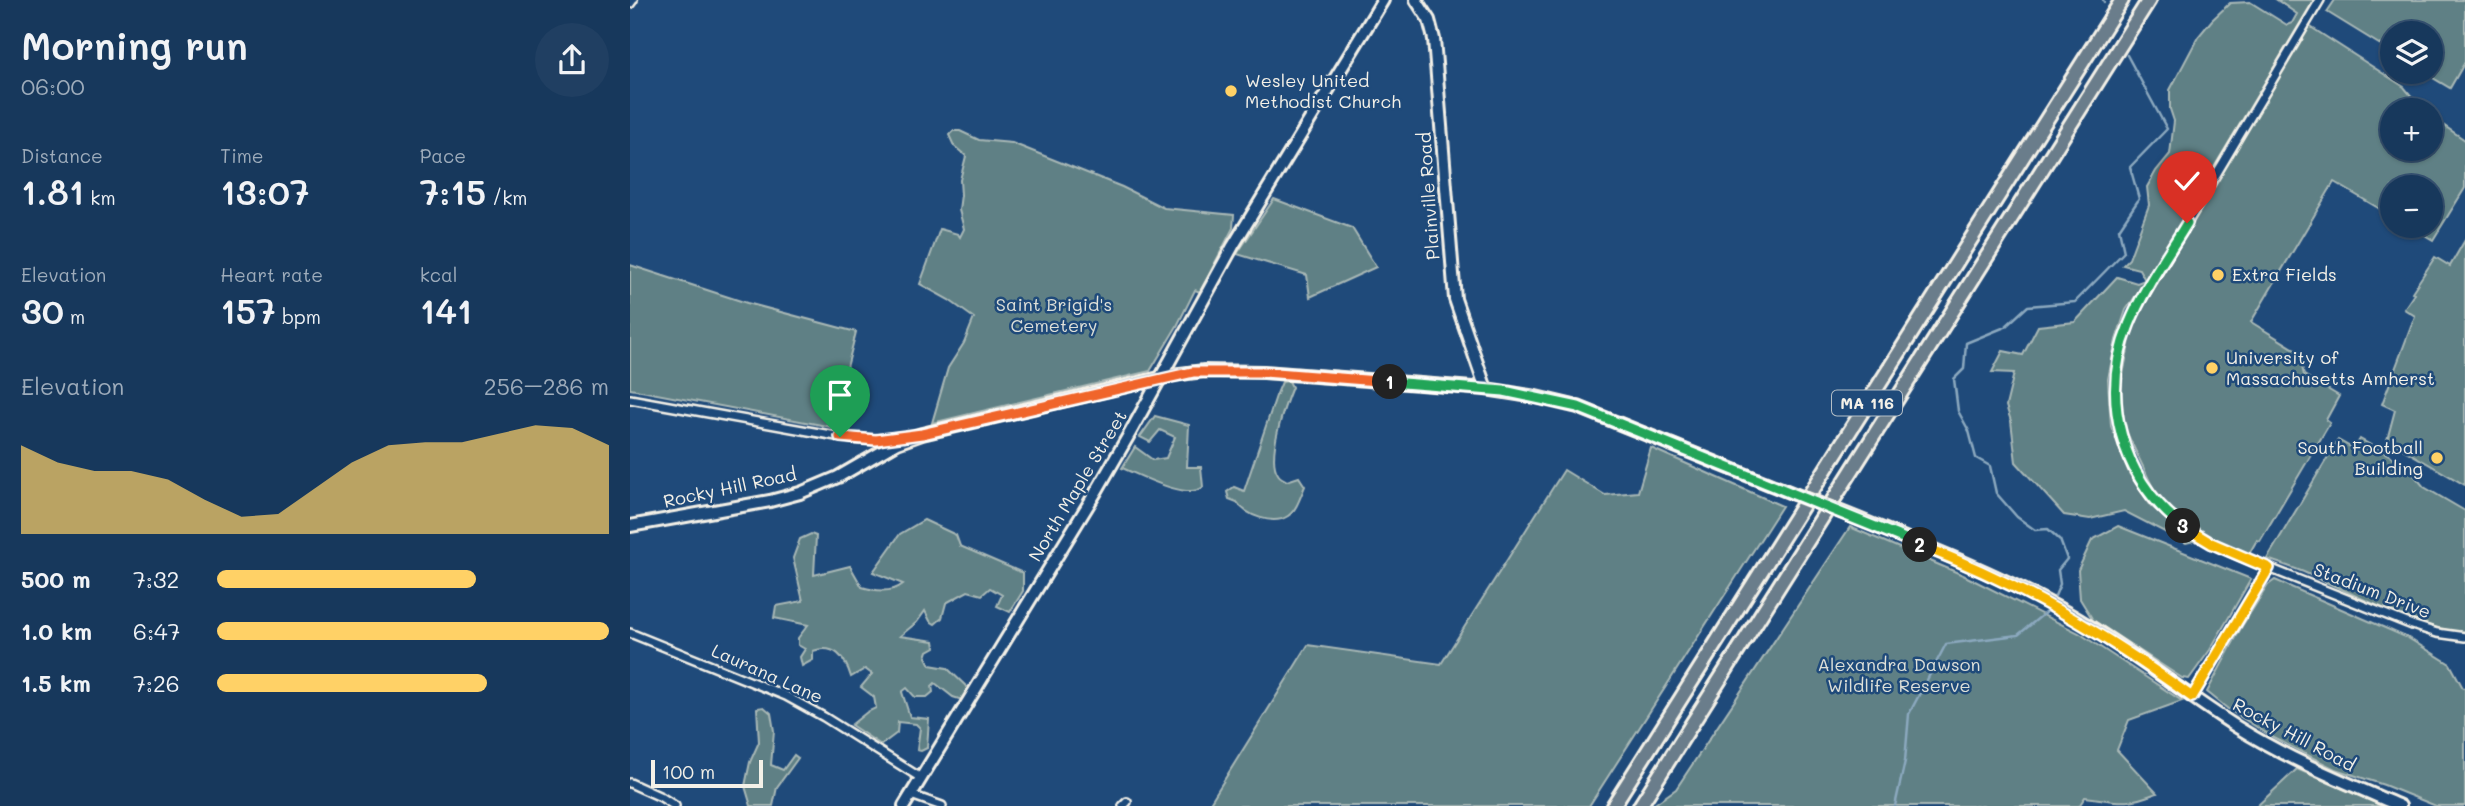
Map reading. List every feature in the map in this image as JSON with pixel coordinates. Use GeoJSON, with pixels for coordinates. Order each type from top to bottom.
{"type":"FeatureCollection","features":[{"type":"Feature","properties":{"kind":"main road","name":"North Maple Street"},"geometry":{"type":"LineString","coordinates":[[904,806],[1096,492],[1233,246],[1383,0]]}},
{"type":"Feature","properties":{"kind":"main road","name":"Plainville Road"},"geometry":{"type":"LineString","coordinates":[[1416,0],[1429,20],[1434,39],[1455,299],[1486,389]]}},
{"type":"Feature","properties":{"kind":"main road","name":"MA 116"},"geometry":{"type":"LineString","coordinates":[[1613,806],[2122,0]]}},
{"type":"Feature","properties":{"kind":"main road","name":"MA 116"},"geometry":{"type":"LineString","coordinates":[[1640,806],[2149,0]]}},
{"type":"Feature","properties":{"kind":"main road","name":"Rocky Hill Road"},"geometry":{"type":"LineString","coordinates":[[630,526],[770,501],[800,493],[838,477],[897,443],[922,434],[1161,377],[1204,371],[1264,372],[1486,389],[1578,407],[1989,573],[2108,638],[2237,727],[2279,751],[2400,806]]}},
{"type":"Feature","properties":{"kind":"street","name":"Stadium Drive"},"geometry":{"type":"LineString","coordinates":[[2320,0],[2137,309],[2124,337],[2115,386],[2116,410],[2124,446],[2137,474],[2158,504],[2199,537],[2412,625],[2437,633],[2465,637]]}},
{"type":"Feature","properties":{"kind":"street"},"geometry":{"type":"LineString","coordinates":[[630,399],[853,439],[881,440],[922,434]]}},
{"type":"Feature","properties":{"kind":"street"},"geometry":{"type":"LineString","coordinates":[[2192,697],[2269,568]]}},
{"type":"Feature","properties":{"kind":"street","name":"Laurana Lane"},"geometry":{"type":"LineString","coordinates":[[630,633],[795,700],[921,778]]}},
{"type":"Feature","properties":{"kind":"street"},"geometry":{"type":"LineString","coordinates":[[630,783],[661,796],[675,806]]}},
{"type":"Feature","properties":{"kind":"street"},"geometry":{"type":"LineString","coordinates":[[911,795],[942,806]]}},
{"type":"Feature","properties":{"kind":"green space"},"geometry":{"type":"Polygon","coordinates":[[[2277,0],[2314,0],[2146,281],[2126,310],[2116,340],[2108,379],[2111,426],[2129,473],[2151,506],[2194,541],[2186,543],[2124,511],[2090,519],[2064,515],[2016,462],[2011,421],[2006,406],[2014,373],[1992,372],[2003,351],[2023,355],[2038,326],[2075,322],[2117,277],[2137,283],[2145,280],[2139,269],[2123,265],[2129,259],[2149,205],[2147,187],[2170,154],[2174,121],[2170,109],[2170,90],[2198,37],[2230,3],[2250,2],[2287,25],[2292,23],[2297,14],[2277,0]]]}},
{"type":"Feature","properties":{"kind":"green space"},"geometry":{"type":"Polygon","coordinates":[[[2335,0],[2465,0],[2465,62],[2450,88],[2443,84],[2443,21],[2380,21],[2380,45],[2327,12],[2335,0]]]}},
{"type":"Feature","properties":{"kind":"green space","name":"Extra Fields"},"geometry":{"type":"Polygon","coordinates":[[[2306,24],[2380,72],[2380,84],[2399,84],[2413,98],[2380,98],[2380,161],[2443,161],[2443,125],[2465,140],[2465,188],[2443,224],[2443,175],[2380,175],[2380,209],[2334,182],[2251,322],[2298,351],[2304,375],[2339,396],[2326,420],[2330,423],[2260,541],[2257,540],[2246,559],[2163,509],[2116,410],[2136,309],[2306,24]]]}},
{"type":"Feature","properties":{"kind":"green space","name":"Saint Brigid's Cemetery"},"geometry":{"type":"Polygon","coordinates":[[[953,131],[960,131],[979,140],[1012,143],[1122,187],[1164,208],[1234,215],[1233,228],[1200,292],[1195,290],[1150,371],[932,423],[948,368],[964,343],[974,318],[920,284],[940,229],[960,237],[964,229],[959,210],[960,180],[966,156],[954,146],[949,135],[953,131]]]}},
{"type":"Feature","properties":{"kind":"green space"},"geometry":{"type":"Polygon","coordinates":[[[1274,199],[1352,228],[1376,267],[1310,297],[1307,275],[1237,254],[1274,199]]]}},
{"type":"Feature","properties":{"kind":"green space"},"geometry":{"type":"Polygon","coordinates":[[[2465,240],[2465,485],[2387,440],[2395,410],[2382,404],[2415,316],[2404,309],[2414,294],[2412,292],[2435,257],[2450,266],[2465,240]]]}},
{"type":"Feature","properties":{"kind":"green space"},"geometry":{"type":"Polygon","coordinates":[[[630,265],[747,303],[856,332],[832,427],[630,389],[630,265]]]}},
{"type":"Feature","properties":{"kind":"green space"},"geometry":{"type":"Polygon","coordinates":[[[1289,381],[1292,387],[1275,444],[1275,466],[1282,478],[1287,481],[1299,477],[1305,486],[1288,516],[1275,520],[1260,518],[1229,499],[1227,492],[1234,487],[1244,491],[1276,396],[1282,382],[1289,381]]]}},
{"type":"Feature","properties":{"kind":"green space"},"geometry":{"type":"Polygon","coordinates":[[[1155,416],[1189,425],[1187,467],[1201,467],[1203,487],[1187,491],[1176,489],[1122,468],[1135,447],[1153,460],[1166,458],[1175,437],[1160,430],[1150,442],[1140,437],[1155,416]]]}},
{"type":"Feature","properties":{"kind":"green space"},"geometry":{"type":"Polygon","coordinates":[[[2360,439],[2394,458],[2410,470],[2424,487],[2465,511],[2465,632],[2448,630],[2408,618],[2267,559],[2338,440],[2354,449],[2360,439]]]}},
{"type":"Feature","properties":{"kind":"green space"},"geometry":{"type":"Polygon","coordinates":[[[1651,448],[1782,506],[1589,806],[1208,806],[1308,645],[1441,664],[1564,470],[1605,495],[1638,492],[1651,448]]]}},
{"type":"Feature","properties":{"kind":"green space"},"geometry":{"type":"Polygon","coordinates":[[[924,520],[956,535],[960,546],[1023,573],[1023,591],[1010,612],[997,606],[1002,595],[990,588],[982,595],[968,591],[946,603],[942,618],[935,624],[930,621],[925,611],[917,622],[900,636],[934,641],[935,647],[928,651],[926,657],[930,665],[947,668],[969,689],[969,696],[962,700],[953,697],[935,683],[932,686],[933,692],[927,697],[915,697],[907,688],[902,692],[910,717],[929,719],[927,748],[921,751],[917,750],[920,728],[916,724],[898,722],[897,733],[881,745],[851,725],[876,708],[874,697],[861,687],[872,674],[865,669],[851,677],[842,658],[827,649],[813,651],[813,660],[802,666],[800,657],[805,649],[798,645],[798,638],[808,625],[774,618],[776,606],[803,601],[793,558],[800,539],[811,534],[816,536],[814,575],[850,566],[862,587],[889,590],[903,584],[873,572],[900,534],[924,520]]]}},
{"type":"Feature","properties":{"kind":"green space"},"geometry":{"type":"Polygon","coordinates":[[[2118,526],[2251,579],[2210,650],[2189,679],[2182,678],[2093,620],[2080,599],[2078,570],[2092,540],[2118,526]]]}},
{"type":"Feature","properties":{"kind":"green space","name":"Alexandra Dawson Wildlife Reserve"},"geometry":{"type":"Polygon","coordinates":[[[1850,527],[1963,575],[2079,633],[2182,701],[2129,720],[2117,750],[2157,793],[2129,801],[2085,797],[2079,806],[1652,806],[1676,789],[1850,527]]]}},
{"type":"Feature","properties":{"kind":"green space"},"geometry":{"type":"Polygon","coordinates":[[[2275,580],[2408,638],[2450,664],[2465,688],[2465,806],[2436,806],[2335,769],[2274,738],[2228,709],[2207,692],[2242,626],[2268,585],[2275,580]]]}},
{"type":"Feature","properties":{"kind":"green space"},"geometry":{"type":"Polygon","coordinates":[[[764,707],[771,713],[774,731],[771,765],[783,770],[794,755],[798,758],[777,787],[773,806],[751,806],[745,786],[750,762],[759,742],[757,708],[764,707]]]}},
{"type":"Feature","properties":{"kind":"green space"},"geometry":{"type":"Polygon","coordinates":[[[2297,769],[2383,806],[2257,806],[2297,769]]]}},
{"type":"Feature","properties":{"kind":"waterway"},"geometry":{"type":"LineString","coordinates":[[2055,596],[2060,584],[2058,570],[2067,559],[2060,540],[2048,529],[2035,530],[2017,517],[1996,493],[1990,466],[1976,458],[1969,431],[1958,411],[1954,379],[1964,369],[1966,343],[2005,327],[2028,306],[2075,302],[2124,252],[2119,229],[2139,199],[2130,167],[2167,129],[2127,55]]}},
{"type":"Feature","properties":{"kind":"waterway"},"geometry":{"type":"LineString","coordinates":[[1895,806],[1905,761],[1909,714],[1946,644],[2018,635],[2046,612]]}},
{"type":"Feature","properties":{"kind":"place","name":"Wesley United Methodist Church"},"geometry":{"type":"Point","coordinates":[1231,91]}},
{"type":"Feature","properties":{"kind":"place","name":"Extra Fields"},"geometry":{"type":"Point","coordinates":[2218,275]}},
{"type":"Feature","properties":{"kind":"place","name":"University of Massachusetts Amherst"},"geometry":{"type":"Point","coordinates":[2212,368]}},
{"type":"Feature","properties":{"kind":"place","name":"South Football Building"},"geometry":{"type":"Point","coordinates":[2437,458]}},
{"type":"Feature","properties":{"kind":"route"},"geometry":{"type":"LineString","coordinates":[[840,437],[876,440],[922,434],[1161,377],[1204,371],[1264,372],[1442,385],[1536,397],[1578,407],[1998,577],[2108,638],[2192,697],[2269,568],[2199,537],[2163,509],[2137,474],[2120,436],[2115,386],[2124,337],[2155,275],[2187,223]]}}]}
